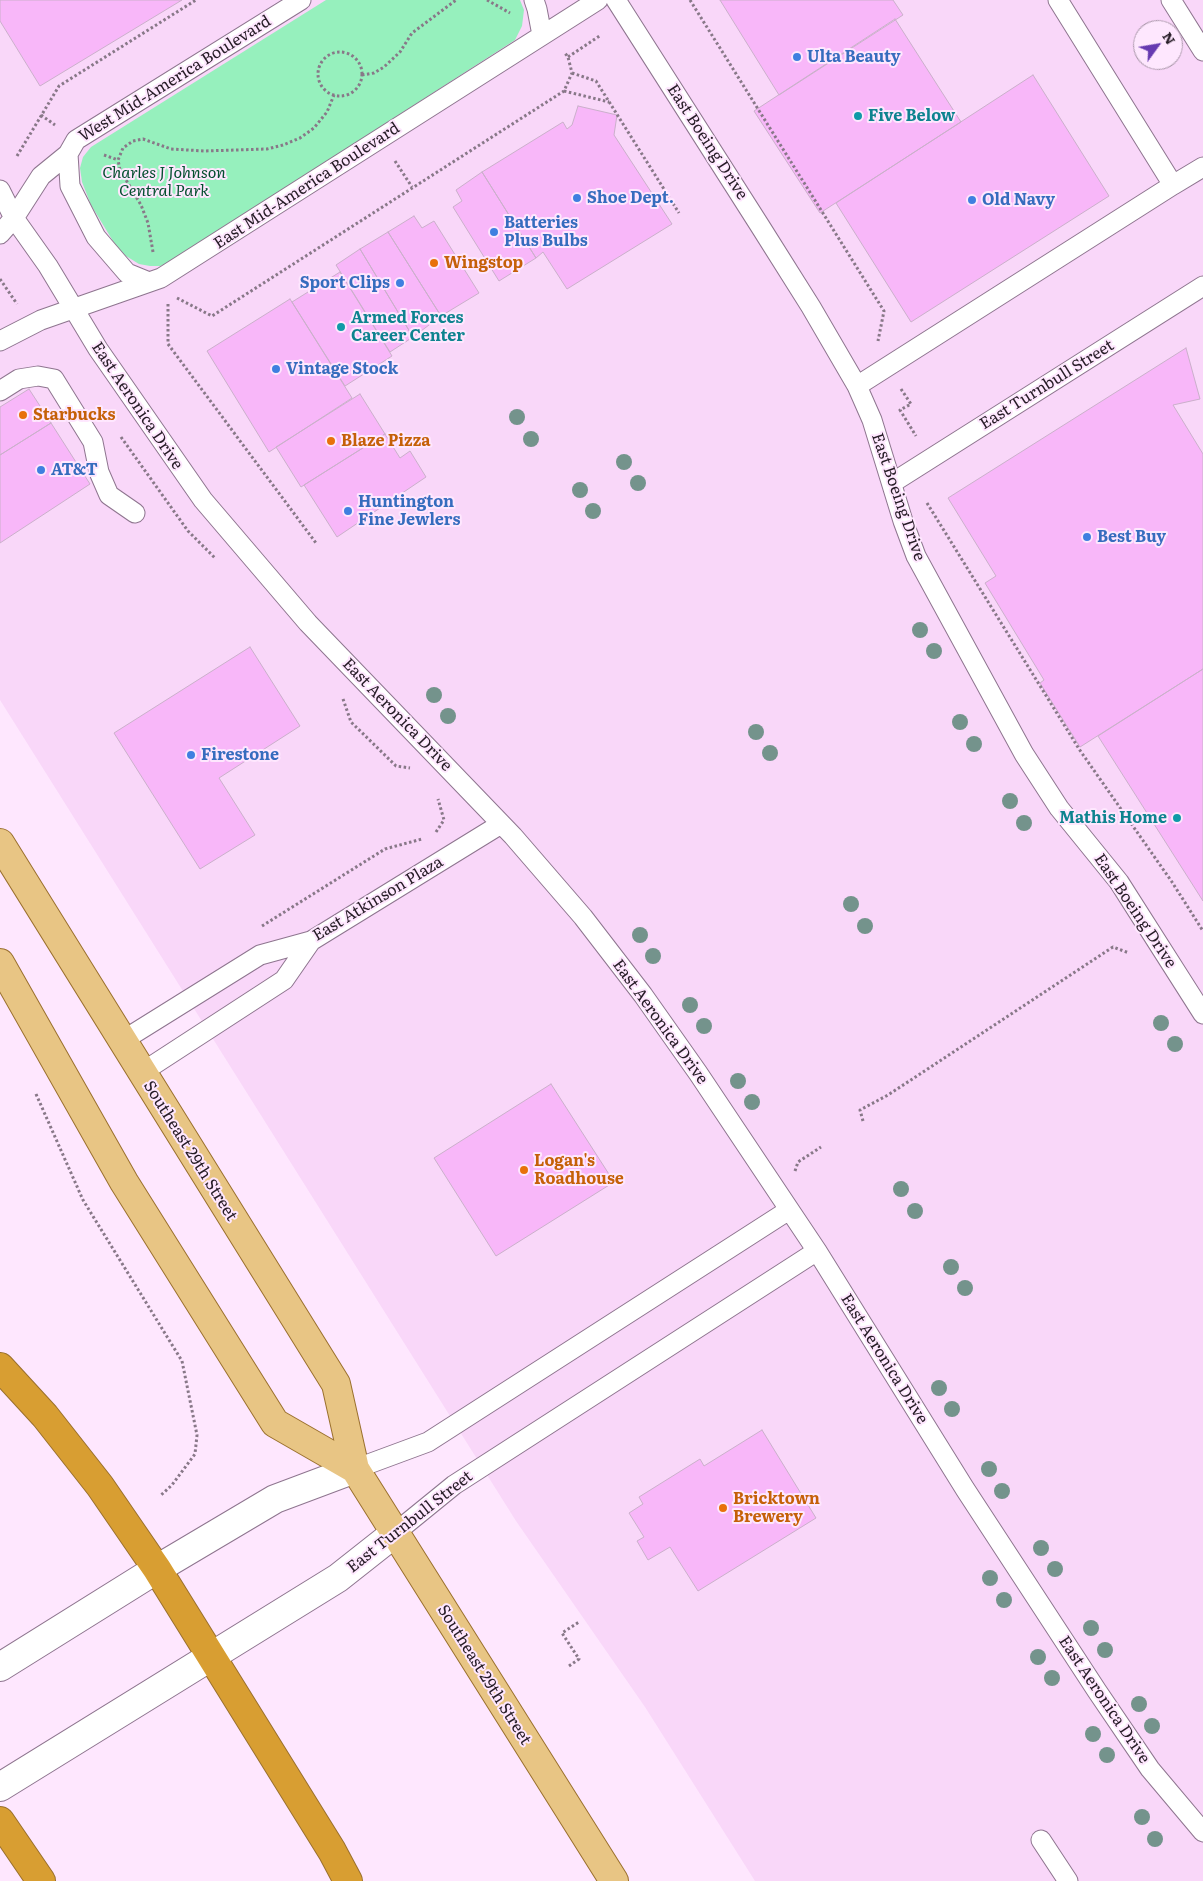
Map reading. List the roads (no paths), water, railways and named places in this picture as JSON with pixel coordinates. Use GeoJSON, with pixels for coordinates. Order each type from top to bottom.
{"type":"FeatureCollection","features":[{"type":"Feature","properties":{"kind":"highway"},"geometry":{"type":"LineString","coordinates":[[0,1367],[45,1416],[100,1486],[157,1569],[327,1843],[348,1881]]}},
{"type":"Feature","properties":{"kind":"highway"},"geometry":{"type":"LineString","coordinates":[[0,1821],[41,1881]]}},
{"type":"Feature","properties":{"kind":"main road","name":"Southeast 29th Street"},"geometry":{"type":"LineString","coordinates":[[0,843],[141,1073],[336,1384],[354,1469],[614,1881]]}},
{"type":"Feature","properties":{"kind":"main road","name":"Southeast 29th Street"},"geometry":{"type":"LineString","coordinates":[[0,963],[124,1182],[275,1423],[354,1469]]}},
{"type":"Feature","properties":{"kind":"street"},"geometry":{"type":"LineString","coordinates":[[0,1667],[275,1498],[354,1469]]}},
{"type":"Feature","properties":{"kind":"street","name":"East Turnbull Street"},"geometry":{"type":"LineString","coordinates":[[0,1787],[338,1578],[395,1533]]}},
{"type":"Feature","properties":{"kind":"lane","name":"West Mid-America Boulevard"},"geometry":{"type":"LineString","coordinates":[[0,234],[14,218],[41,176],[68,154],[76,140],[300,0]]}},
{"type":"Feature","properties":{"kind":"lane"},"geometry":{"type":"LineString","coordinates":[[534,0],[538,8],[542,35]]}},
{"type":"Feature","properties":{"kind":"lane","name":"East Mid-America Boulevard"},"geometry":{"type":"LineString","coordinates":[[0,341],[41,320],[161,278],[598,0]]}},
{"type":"Feature","properties":{"kind":"lane","name":"East Boeing Drive"},"geometry":{"type":"LineString","coordinates":[[616,0],[796,282],[857,386],[872,420],[903,521],[916,556],[1024,754],[1059,808],[1118,882],[1203,1014]]}},
{"type":"Feature","properties":{"kind":"lane"},"geometry":{"type":"LineString","coordinates":[[1058,0],[1174,185]]}},
{"type":"Feature","properties":{"kind":"lane"},"geometry":{"type":"LineString","coordinates":[[1171,0],[1203,51]]}},
{"type":"Feature","properties":{"kind":"lane"},"geometry":{"type":"LineString","coordinates":[[68,154],[70,186],[96,237],[127,273],[149,282]]}},
{"type":"Feature","properties":{"kind":"lane"},"geometry":{"type":"LineString","coordinates":[[857,386],[1203,167]]}},
{"type":"Feature","properties":{"kind":"lane","name":"East Aeronica Drive"},"geometry":{"type":"LineString","coordinates":[[0,190],[14,218],[48,266],[98,349],[203,500],[308,624],[501,824],[583,917],[643,994],[817,1251],[965,1489],[1097,1691],[1150,1769],[1203,1832]]}},
{"type":"Feature","properties":{"kind":"lane","name":"East Turnbull Street"},"geometry":{"type":"LineString","coordinates":[[892,483],[1203,286]]}},
{"type":"Feature","properties":{"kind":"lane"},"geometry":{"type":"LineString","coordinates":[[0,391],[19,379],[38,376],[54,380],[93,442],[99,472],[109,495],[135,513]]}},
{"type":"Feature","properties":{"kind":"lane","name":"East Atkinson Plaza"},"geometry":{"type":"LineString","coordinates":[[122,1041],[260,955],[311,941],[501,824]]}},
{"type":"Feature","properties":{"kind":"lane"},"geometry":{"type":"LineString","coordinates":[[141,1073],[284,980],[311,941]]}},
{"type":"Feature","properties":{"kind":"lane"},"geometry":{"type":"LineString","coordinates":[[354,1469],[428,1442],[789,1210]]}},
{"type":"Feature","properties":{"kind":"lane","name":"East Turnbull Street"},"geometry":{"type":"LineString","coordinates":[[395,1533],[454,1485],[817,1251]]}},
{"type":"Feature","properties":{"kind":"lane"},"geometry":{"type":"LineString","coordinates":[[1041,1840],[1068,1881]]}},
{"type":"Feature","properties":{"kind":"place","name":"Ulta Beauty"},"geometry":{"type":"Point","coordinates":[797,57]}},
{"type":"Feature","properties":{"kind":"place","name":"Five Below"},"geometry":{"type":"Point","coordinates":[858,116]}},
{"type":"Feature","properties":{"kind":"place","name":"Shoe Dept."},"geometry":{"type":"Point","coordinates":[577,198]}},
{"type":"Feature","properties":{"kind":"place","name":"Old Navy"},"geometry":{"type":"Point","coordinates":[972,200]}},
{"type":"Feature","properties":{"kind":"place","name":"Batteries Plus Bulbs"},"geometry":{"type":"Point","coordinates":[494,232]}},
{"type":"Feature","properties":{"kind":"place","name":"Wingstop"},"geometry":{"type":"Point","coordinates":[434,263]}},
{"type":"Feature","properties":{"kind":"place","name":"Sport Clips"},"geometry":{"type":"Point","coordinates":[400,283]}},
{"type":"Feature","properties":{"kind":"place","name":"Armed Forces Career Center"},"geometry":{"type":"Point","coordinates":[341,327]}},
{"type":"Feature","properties":{"kind":"place","name":"Vintage Stock"},"geometry":{"type":"Point","coordinates":[276,369]}},
{"type":"Feature","properties":{"kind":"place","name":"Starbucks"},"geometry":{"type":"Point","coordinates":[23,415]}},
{"type":"Feature","properties":{"kind":"place","name":"Blaze Pizza"},"geometry":{"type":"Point","coordinates":[331,441]}},
{"type":"Feature","properties":{"kind":"place","name":"AT&T"},"geometry":{"type":"Point","coordinates":[41,470]}},
{"type":"Feature","properties":{"kind":"place","name":"Huntington Fine Jewlers"},"geometry":{"type":"Point","coordinates":[348,511]}},
{"type":"Feature","properties":{"kind":"place","name":"Best Buy"},"geometry":{"type":"Point","coordinates":[1087,537]}},
{"type":"Feature","properties":{"kind":"place","name":"Firestone"},"geometry":{"type":"Point","coordinates":[191,755]}},
{"type":"Feature","properties":{"kind":"place","name":"Mathis Home"},"geometry":{"type":"Point","coordinates":[1177,818]}},
{"type":"Feature","properties":{"kind":"place","name":"Logan's Roadhouse"},"geometry":{"type":"Point","coordinates":[524,1170]}},
{"type":"Feature","properties":{"kind":"place","name":"Bricktown Brewery"},"geometry":{"type":"Point","coordinates":[723,1508]}},
{"type":"Feature","properties":{"kind":"park label","name":"Charles J Johnson Central Park"},"geometry":{"type":"Point","coordinates":[164,182]}}]}
